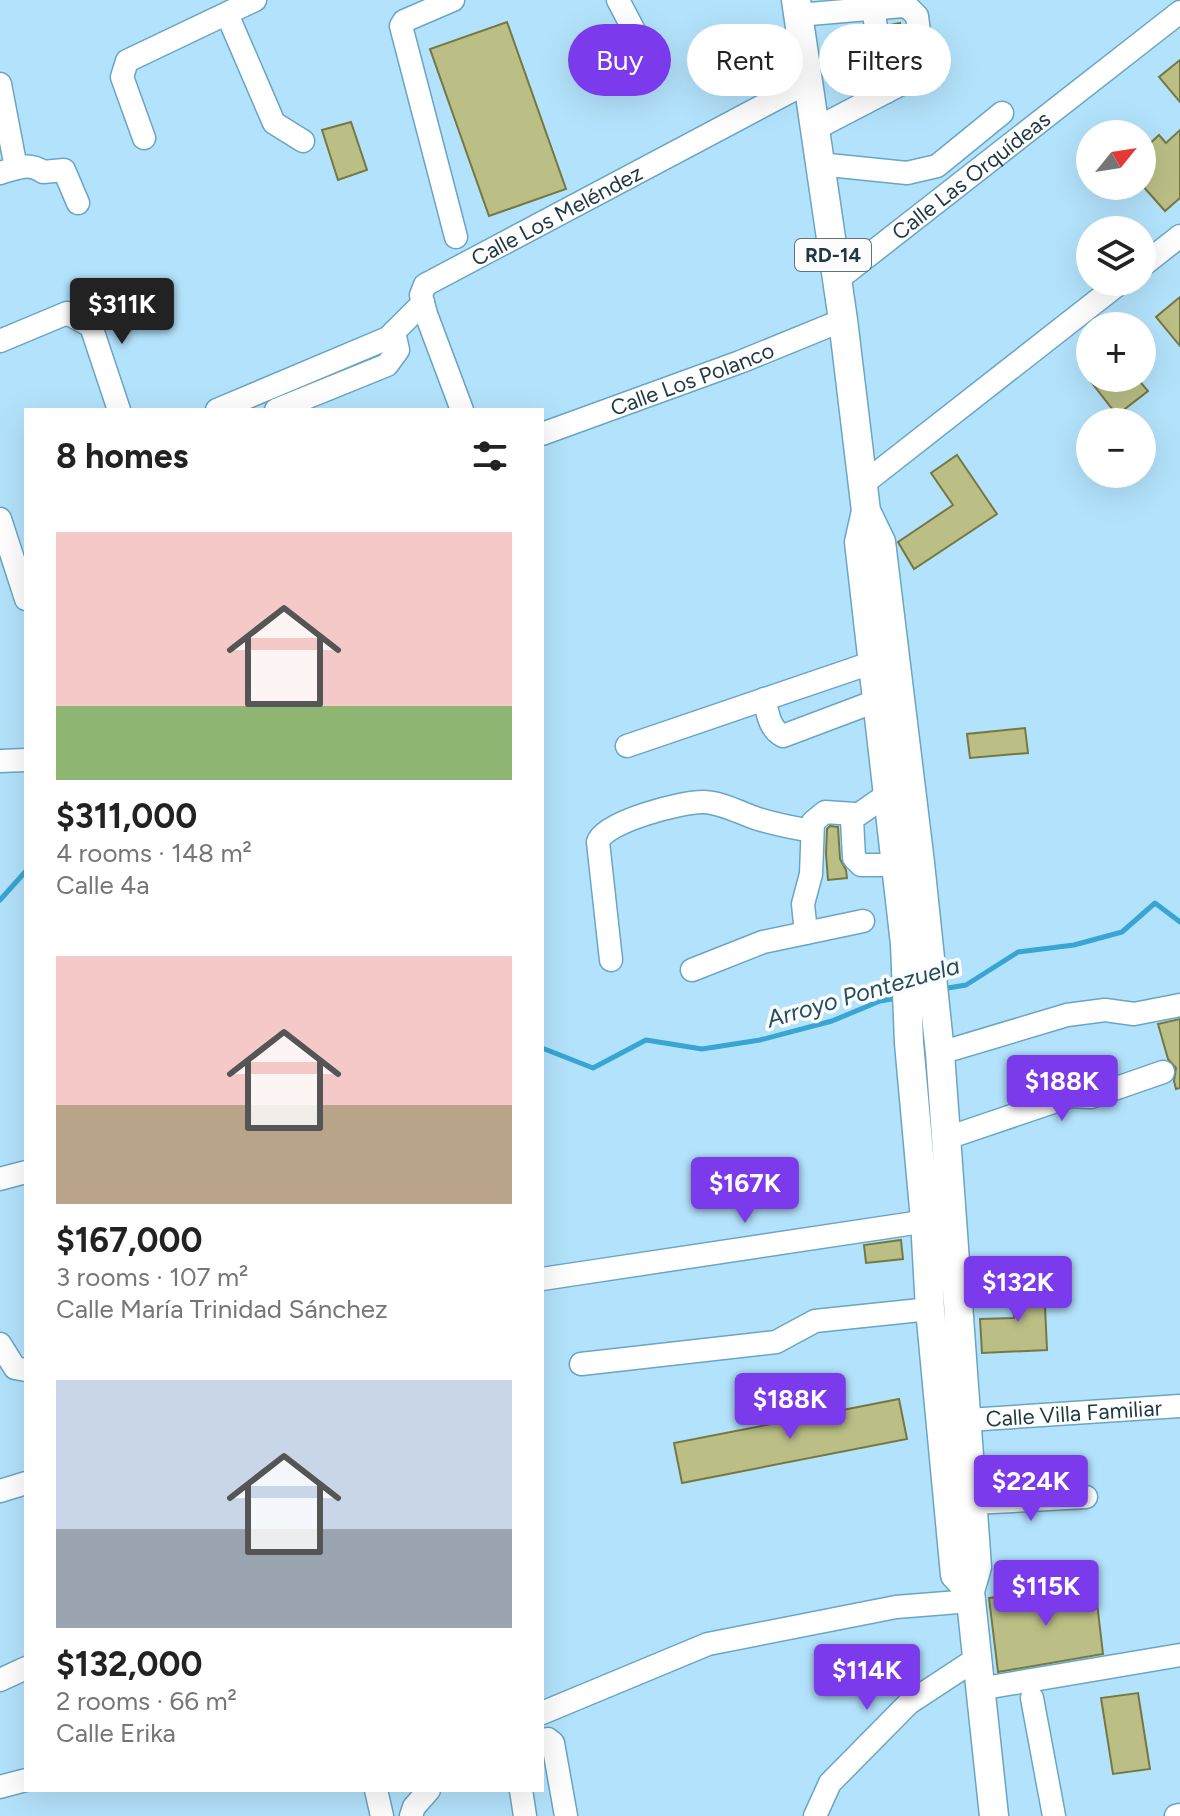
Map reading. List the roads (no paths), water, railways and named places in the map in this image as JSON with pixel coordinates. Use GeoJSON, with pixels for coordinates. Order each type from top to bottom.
{"type":"FeatureCollection","features":[{"type":"Feature","properties":{"kind":"main road","name":"RD-14"},"geometry":{"type":"LineString","coordinates":[[797,8],[843,320],[864,498],[859,542],[896,865],[939,1046],[954,1218],[977,1567],[970,1596],[994,1816]]}},
{"type":"Feature","properties":{"kind":"main road","name":"RD-14"},"geometry":{"type":"LineString","coordinates":[[864,498],[881,542],[916,942],[909,1043],[955,1575],[970,1596]]}},
{"type":"Feature","properties":{"kind":"street"},"geometry":{"type":"LineString","coordinates":[[144,138],[122,77],[127,61],[255,0]]}},
{"type":"Feature","properties":{"kind":"street"},"geometry":{"type":"LineString","coordinates":[[453,0],[404,21],[401,26],[456,237]]}},
{"type":"Feature","properties":{"kind":"street"},"geometry":{"type":"LineString","coordinates":[[618,0],[631,24]]}},
{"type":"Feature","properties":{"kind":"street"},"geometry":{"type":"LineString","coordinates":[[797,8],[903,6],[917,16],[918,24]]}},
{"type":"Feature","properties":{"kind":"street"},"geometry":{"type":"LineString","coordinates":[[873,8],[875,24]]}},
{"type":"Feature","properties":{"kind":"street","name":"Calle Las Orquídeas"},"geometry":{"type":"LineString","coordinates":[[837,280],[1180,12]]}},
{"type":"Feature","properties":{"kind":"street"},"geometry":{"type":"LineString","coordinates":[[227,14],[274,123],[303,141]]}},
{"type":"Feature","properties":{"kind":"street","name":"Calle Los Meléndez"},"geometry":{"type":"LineString","coordinates":[[423,303],[421,295],[425,285],[806,83]]}},
{"type":"Feature","properties":{"kind":"street"},"geometry":{"type":"LineString","coordinates":[[0,84],[8,171],[34,166],[49,173],[64,170],[78,203]]}},
{"type":"Feature","properties":{"kind":"street"},"geometry":{"type":"LineString","coordinates":[[813,130],[878,96]]}},
{"type":"Feature","properties":{"kind":"street"},"geometry":{"type":"LineString","coordinates":[[819,164],[907,173],[921,171],[937,166],[1002,113]]}},
{"type":"Feature","properties":{"kind":"street"},"geometry":{"type":"LineString","coordinates":[[1156,255],[1180,236]]}},
{"type":"Feature","properties":{"kind":"street"},"geometry":{"type":"LineString","coordinates":[[864,498],[1104,296]]}},
{"type":"Feature","properties":{"kind":"street"},"geometry":{"type":"LineString","coordinates":[[222,408],[388,338],[423,303],[461,408]]}},
{"type":"Feature","properties":{"kind":"street"},"geometry":{"type":"LineString","coordinates":[[0,341],[67,313],[78,318],[91,326],[118,408]]}},
{"type":"Feature","properties":{"kind":"street","name":"Calle Los Polanco"},"geometry":{"type":"LineString","coordinates":[[544,433],[740,362],[843,320]]}},
{"type":"Feature","properties":{"kind":"street"},"geometry":{"type":"LineString","coordinates":[[281,408],[387,365],[398,350],[394,332]]}},
{"type":"Feature","properties":{"kind":"street"},"geometry":{"type":"LineString","coordinates":[[0,519],[24,593]]}},
{"type":"Feature","properties":{"kind":"street"},"geometry":{"type":"LineString","coordinates":[[627,746],[874,662]]}},
{"type":"Feature","properties":{"kind":"street"},"geometry":{"type":"LineString","coordinates":[[764,699],[771,725],[783,736],[876,701]]}},
{"type":"Feature","properties":{"kind":"street"},"geometry":{"type":"LineString","coordinates":[[0,761],[24,760]]}},
{"type":"Feature","properties":{"kind":"street"},"geometry":{"type":"LineString","coordinates":[[888,794],[855,814],[850,825],[855,861],[864,865],[896,865]]}},
{"type":"Feature","properties":{"kind":"street"},"geometry":{"type":"LineString","coordinates":[[611,960],[598,842],[602,833],[621,822],[703,802],[812,831]]}},
{"type":"Feature","properties":{"kind":"street"},"geometry":{"type":"LineString","coordinates":[[806,933],[803,904],[811,874],[813,822],[825,812],[855,814]]}},
{"type":"Feature","properties":{"kind":"street"},"geometry":{"type":"LineString","coordinates":[[692,970],[763,942],[863,921]]}},
{"type":"Feature","properties":{"kind":"street"},"geometry":{"type":"LineString","coordinates":[[939,1046],[1067,1015],[1105,1010],[1134,1014],[1180,1005]]}},
{"type":"Feature","properties":{"kind":"street"},"geometry":{"type":"LineString","coordinates":[[947,1138],[1071,1096],[1091,1097],[1163,1072]]}},
{"type":"Feature","properties":{"kind":"street"},"geometry":{"type":"LineString","coordinates":[[0,1179],[24,1173]]}},
{"type":"Feature","properties":{"kind":"street"},"geometry":{"type":"LineString","coordinates":[[544,1279],[954,1218]]}},
{"type":"Feature","properties":{"kind":"street"},"geometry":{"type":"LineString","coordinates":[[581,1364],[776,1342],[815,1321],[930,1309]]}},
{"type":"Feature","properties":{"kind":"street"},"geometry":{"type":"LineString","coordinates":[[0,1344],[15,1368],[24,1370]]}},
{"type":"Feature","properties":{"kind":"street","name":"Calle Villa Familiar"},"geometry":{"type":"LineString","coordinates":[[968,1420],[1180,1406]]}},
{"type":"Feature","properties":{"kind":"street"},"geometry":{"type":"LineString","coordinates":[[0,1491],[24,1484]]}},
{"type":"Feature","properties":{"kind":"street"},"geometry":{"type":"LineString","coordinates":[[973,1503],[1086,1497]]}},
{"type":"Feature","properties":{"kind":"street"},"geometry":{"type":"LineString","coordinates":[[544,1712],[708,1644],[896,1607],[970,1596]]}},
{"type":"Feature","properties":{"kind":"street"},"geometry":{"type":"LineString","coordinates":[[979,1689],[1180,1655]]}},
{"type":"Feature","properties":{"kind":"street"},"geometry":{"type":"LineString","coordinates":[[815,1816],[830,1783],[909,1703],[976,1659]]}},
{"type":"Feature","properties":{"kind":"street"},"geometry":{"type":"LineString","coordinates":[[0,1680],[24,1669]]}},
{"type":"Feature","properties":{"kind":"street"},"geometry":{"type":"LineString","coordinates":[[1032,1698],[1054,1816]]}},
{"type":"Feature","properties":{"kind":"street"},"geometry":{"type":"LineString","coordinates":[[544,1740],[553,1743],[566,1816]]}},
{"type":"Feature","properties":{"kind":"street"},"geometry":{"type":"LineString","coordinates":[[0,1787],[24,1781]]}},
{"type":"Feature","properties":{"kind":"street"},"geometry":{"type":"LineString","coordinates":[[830,1783],[832,1816]]}},
{"type":"Feature","properties":{"kind":"street"},"geometry":{"type":"LineString","coordinates":[[376,1792],[382,1816]]}},
{"type":"Feature","properties":{"kind":"street"},"geometry":{"type":"LineString","coordinates":[[411,1816],[414,1807],[427,1792]]}},
{"type":"Feature","properties":{"kind":"street"},"geometry":{"type":"LineString","coordinates":[[521,1792],[525,1816]]}},
{"type":"Feature","properties":{"kind":"waterway","name":"Arroyo Pontezuela"},"geometry":{"type":"LineString","coordinates":[[0,900],[24,873]]}},
{"type":"Feature","properties":{"kind":"waterway","name":"Arroyo Pontezuela"},"geometry":{"type":"LineString","coordinates":[[942,989],[966,985],[1018,952],[1074,945],[1122,932],[1155,903],[1180,922]]}},
{"type":"Feature","properties":{"kind":"waterway","name":"Arroyo Pontezuela"},"geometry":{"type":"LineString","coordinates":[[544,1049],[593,1068],[646,1040],[702,1049],[760,1040],[832,1021],[880,1001],[897,998]]}}]}
